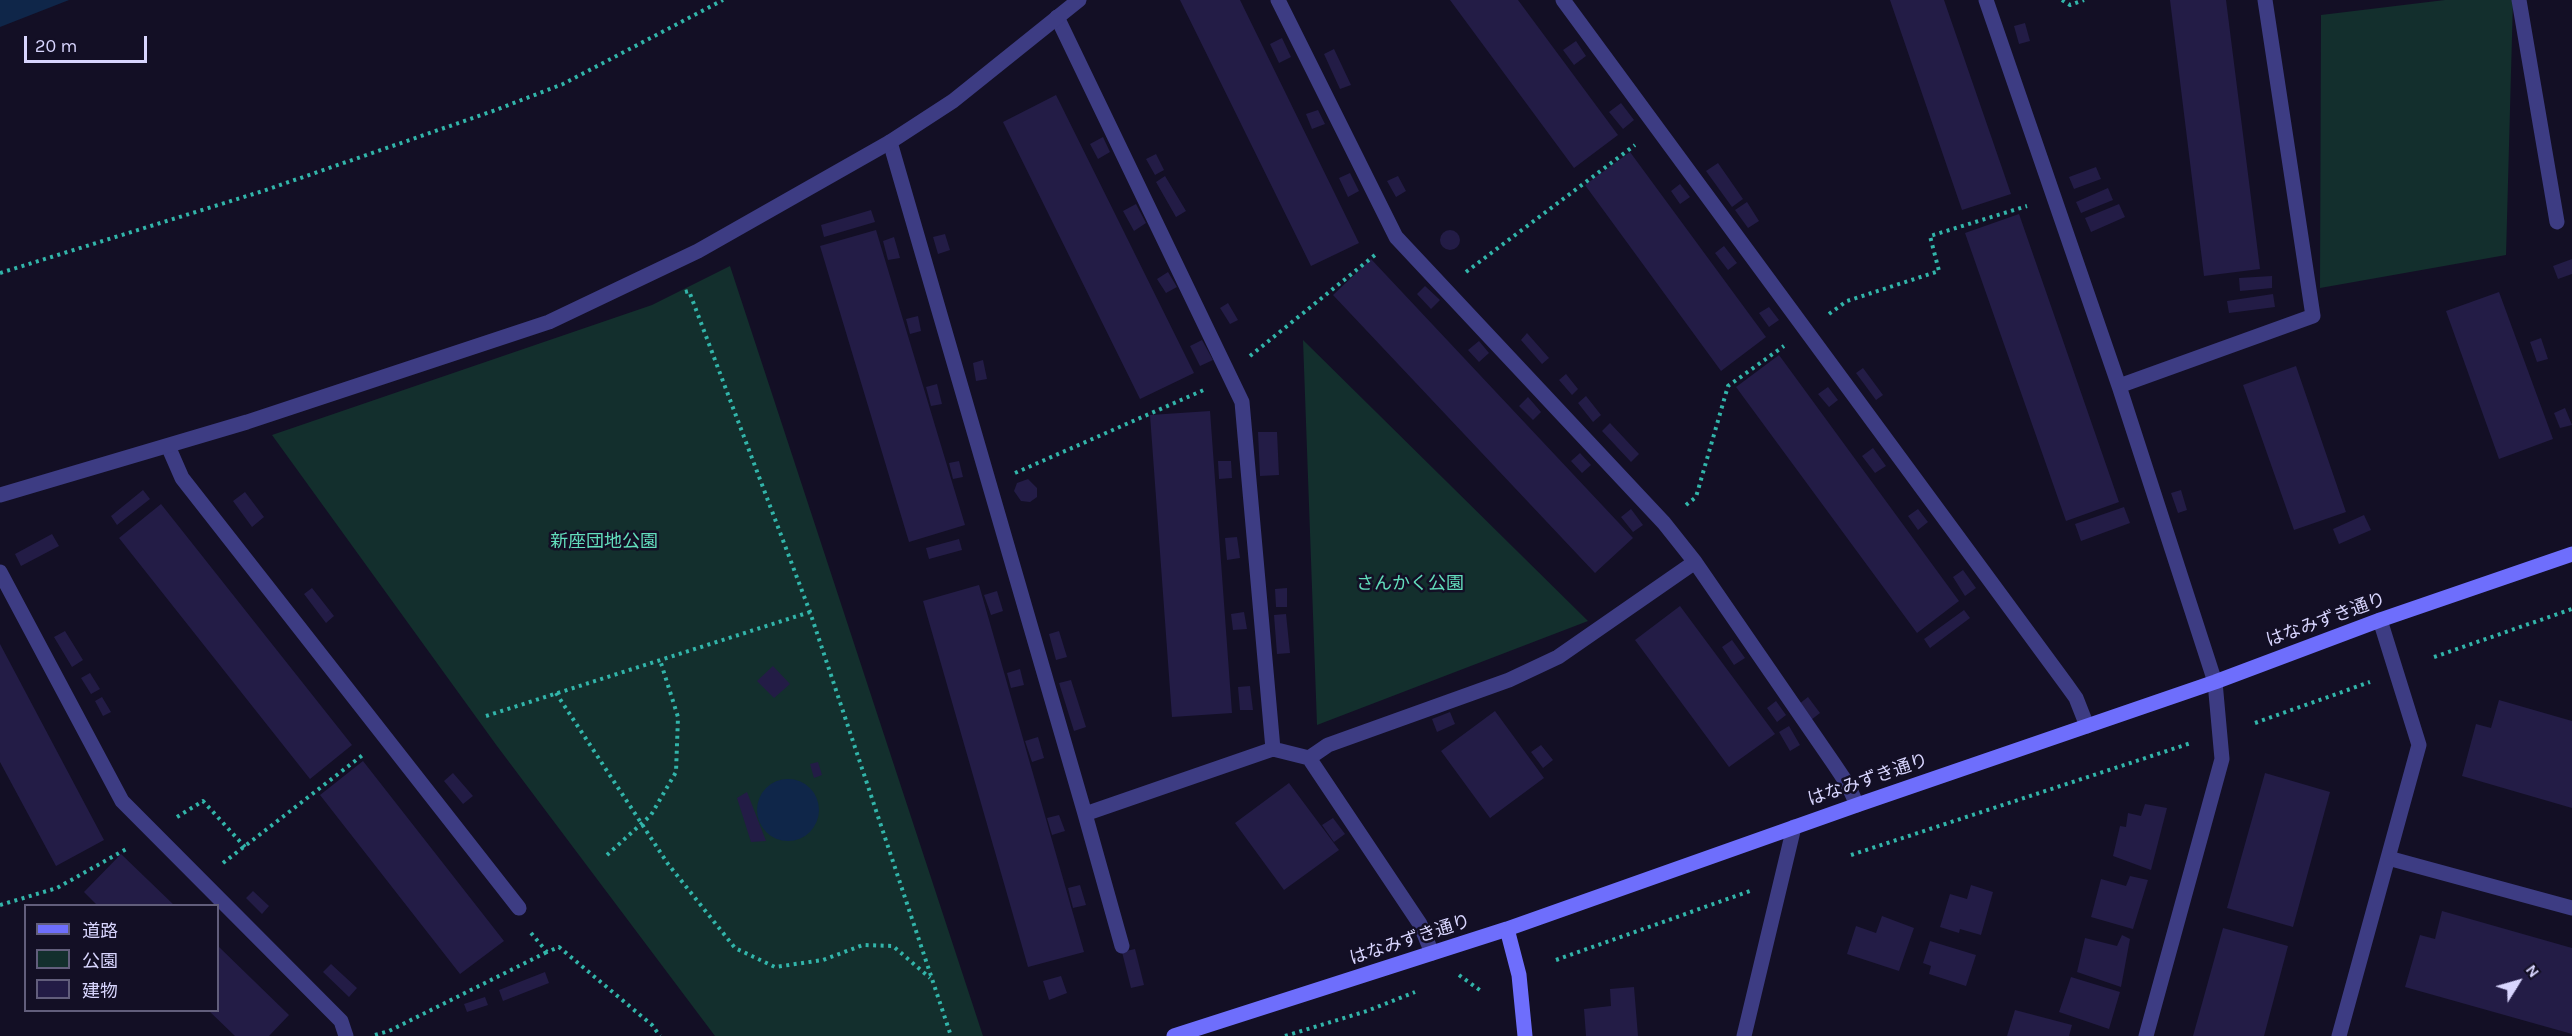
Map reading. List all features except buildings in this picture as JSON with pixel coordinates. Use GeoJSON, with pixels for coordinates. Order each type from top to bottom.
{"type":"FeatureCollection","features":[{"type":"Feature","properties":{"kind":"street"},"geometry":{"type":"LineString","coordinates":[[0,495],[247,422],[549,322],[699,251],[890,142],[953,101],[1079,0]]}},
{"type":"Feature","properties":{"kind":"street"},"geometry":{"type":"LineString","coordinates":[[1278,0],[1396,237],[1664,523],[1695,562],[1848,785],[1857,805]]}},
{"type":"Feature","properties":{"kind":"street"},"geometry":{"type":"LineString","coordinates":[[1563,0],[2066,684],[2076,698],[2087,726]]}},
{"type":"Feature","properties":{"kind":"street"},"geometry":{"type":"LineString","coordinates":[[1986,0],[2119,386],[2215,682],[2222,759],[2146,1036]]}},
{"type":"Feature","properties":{"kind":"street"},"geometry":{"type":"LineString","coordinates":[[2119,386],[2313,316],[2265,0]]}},
{"type":"Feature","properties":{"kind":"street"},"geometry":{"type":"LineString","coordinates":[[2519,0],[2557,222]]}},
{"type":"Feature","properties":{"kind":"street"},"geometry":{"type":"LineString","coordinates":[[1057,17],[1242,402],[1273,749]]}},
{"type":"Feature","properties":{"kind":"street"},"geometry":{"type":"LineString","coordinates":[[890,142],[1122,946]]}},
{"type":"Feature","properties":{"kind":"street"},"geometry":{"type":"LineString","coordinates":[[168,446],[182,477],[519,908]]}},
{"type":"Feature","properties":{"kind":"street","name":"はなみずき通り"},"geometry":{"type":"LineString","coordinates":[[1174,1036],[1507,929],[2215,682],[2380,620],[2572,554]]}},
{"type":"Feature","properties":{"kind":"street"},"geometry":{"type":"LineString","coordinates":[[1309,758],[1329,745],[1509,680],[1558,657],[1695,562]]}},
{"type":"Feature","properties":{"kind":"street"},"geometry":{"type":"LineString","coordinates":[[0,572],[122,801],[341,1021],[346,1036]]}},
{"type":"Feature","properties":{"kind":"street"},"geometry":{"type":"LineString","coordinates":[[2339,1036],[2419,746],[2380,620]]}},
{"type":"Feature","properties":{"kind":"street"},"geometry":{"type":"LineString","coordinates":[[1085,814],[1273,749],[1309,758],[1420,924],[1432,953]]}},
{"type":"Feature","properties":{"kind":"street"},"geometry":{"type":"LineString","coordinates":[[1744,1036],[1794,827]]}},
{"type":"Feature","properties":{"kind":"street"},"geometry":{"type":"LineString","coordinates":[[2388,858],[2572,908]]}},
{"type":"Feature","properties":{"kind":"street"},"geometry":{"type":"LineString","coordinates":[[1507,929],[1519,975],[1525,1036]]}},
{"type":"Feature","properties":{"kind":"path"},"geometry":{"type":"LineString","coordinates":[[0,273],[263,191],[503,107],[563,84],[723,0]]}},
{"type":"Feature","properties":{"kind":"path"},"geometry":{"type":"LineString","coordinates":[[2062,0],[2070,5],[2084,0]]}},
{"type":"Feature","properties":{"kind":"path"},"geometry":{"type":"LineString","coordinates":[[1444,288],[1658,128]]}},
{"type":"Feature","properties":{"kind":"path"},"geometry":{"type":"LineString","coordinates":[[990,485],[1210,387],[1396,237]]}},
{"type":"Feature","properties":{"kind":"path"},"geometry":{"type":"LineString","coordinates":[[685,292],[689,291],[810,612],[951,1036]]}},
{"type":"Feature","properties":{"kind":"path"},"geometry":{"type":"LineString","coordinates":[[2434,657],[2572,609]]}},
{"type":"Feature","properties":{"kind":"path"},"geometry":{"type":"LineString","coordinates":[[486,716],[810,612]]}},
{"type":"Feature","properties":{"kind":"path"},"geometry":{"type":"LineString","coordinates":[[607,855],[651,815],[676,772],[678,717],[660,660]]}},
{"type":"Feature","properties":{"kind":"path"},"geometry":{"type":"LineString","coordinates":[[2255,723],[2378,679]]}},
{"type":"Feature","properties":{"kind":"path"},"geometry":{"type":"LineString","coordinates":[[556,693],[641,825],[693,898],[735,948],[775,966],[823,960],[863,945],[893,946],[931,978]]}},
{"type":"Feature","properties":{"kind":"path"},"geometry":{"type":"LineString","coordinates":[[201,880],[386,737]]}},
{"type":"Feature","properties":{"kind":"path"},"geometry":{"type":"LineString","coordinates":[[1851,855],[2198,741]]}},
{"type":"Feature","properties":{"kind":"path"},"geometry":{"type":"LineString","coordinates":[[1556,960],[1751,891]]}},
{"type":"Feature","properties":{"kind":"path"},"geometry":{"type":"LineString","coordinates":[[519,908],[523,923],[547,952]]}},
{"type":"Feature","properties":{"kind":"path"},"geometry":{"type":"LineString","coordinates":[[371,1036],[388,1031],[560,947],[652,1025],[660,1036]]}},
{"type":"Feature","properties":{"kind":"path"},"geometry":{"type":"LineString","coordinates":[[1448,979],[1458,975],[1481,991]]}},
{"type":"Feature","properties":{"kind":"path"},"geometry":{"type":"LineString","coordinates":[[1286,1036],[1367,1011],[1418,991]]}},
{"type":"Feature","properties":{"kind":"green space"},"geometry":{"type":"Polygon","coordinates":[[[2445,0],[2513,0],[2506,255],[2320,288],[2321,15],[2445,0]]]}},
{"type":"Feature","properties":{"kind":"green space","name":"新座団地公園"},"geometry":{"type":"Polygon","coordinates":[[[730,266],[983,1036],[715,1036],[497,746],[272,435],[652,305],[730,266]]]}},
{"type":"Feature","properties":{"kind":"green space","name":"さんかく公園"},"geometry":{"type":"Polygon","coordinates":[[[1303,340],[1588,621],[1317,725],[1303,340]]]}},
{"type":"Feature","properties":{"kind":"water"},"geometry":{"type":"Polygon","coordinates":[[[0,0],[69,0],[0,27],[0,0]]]}},
{"type":"Feature","properties":{"kind":"water"},"geometry":{"type":"Polygon","coordinates":[[[782,779],[794,779],[810,788],[817,798],[819,810],[817,822],[810,832],[794,841],[782,841],[771,836],[762,827],[757,816],[757,804],[762,793],[771,784],[782,779]]]}}]}
